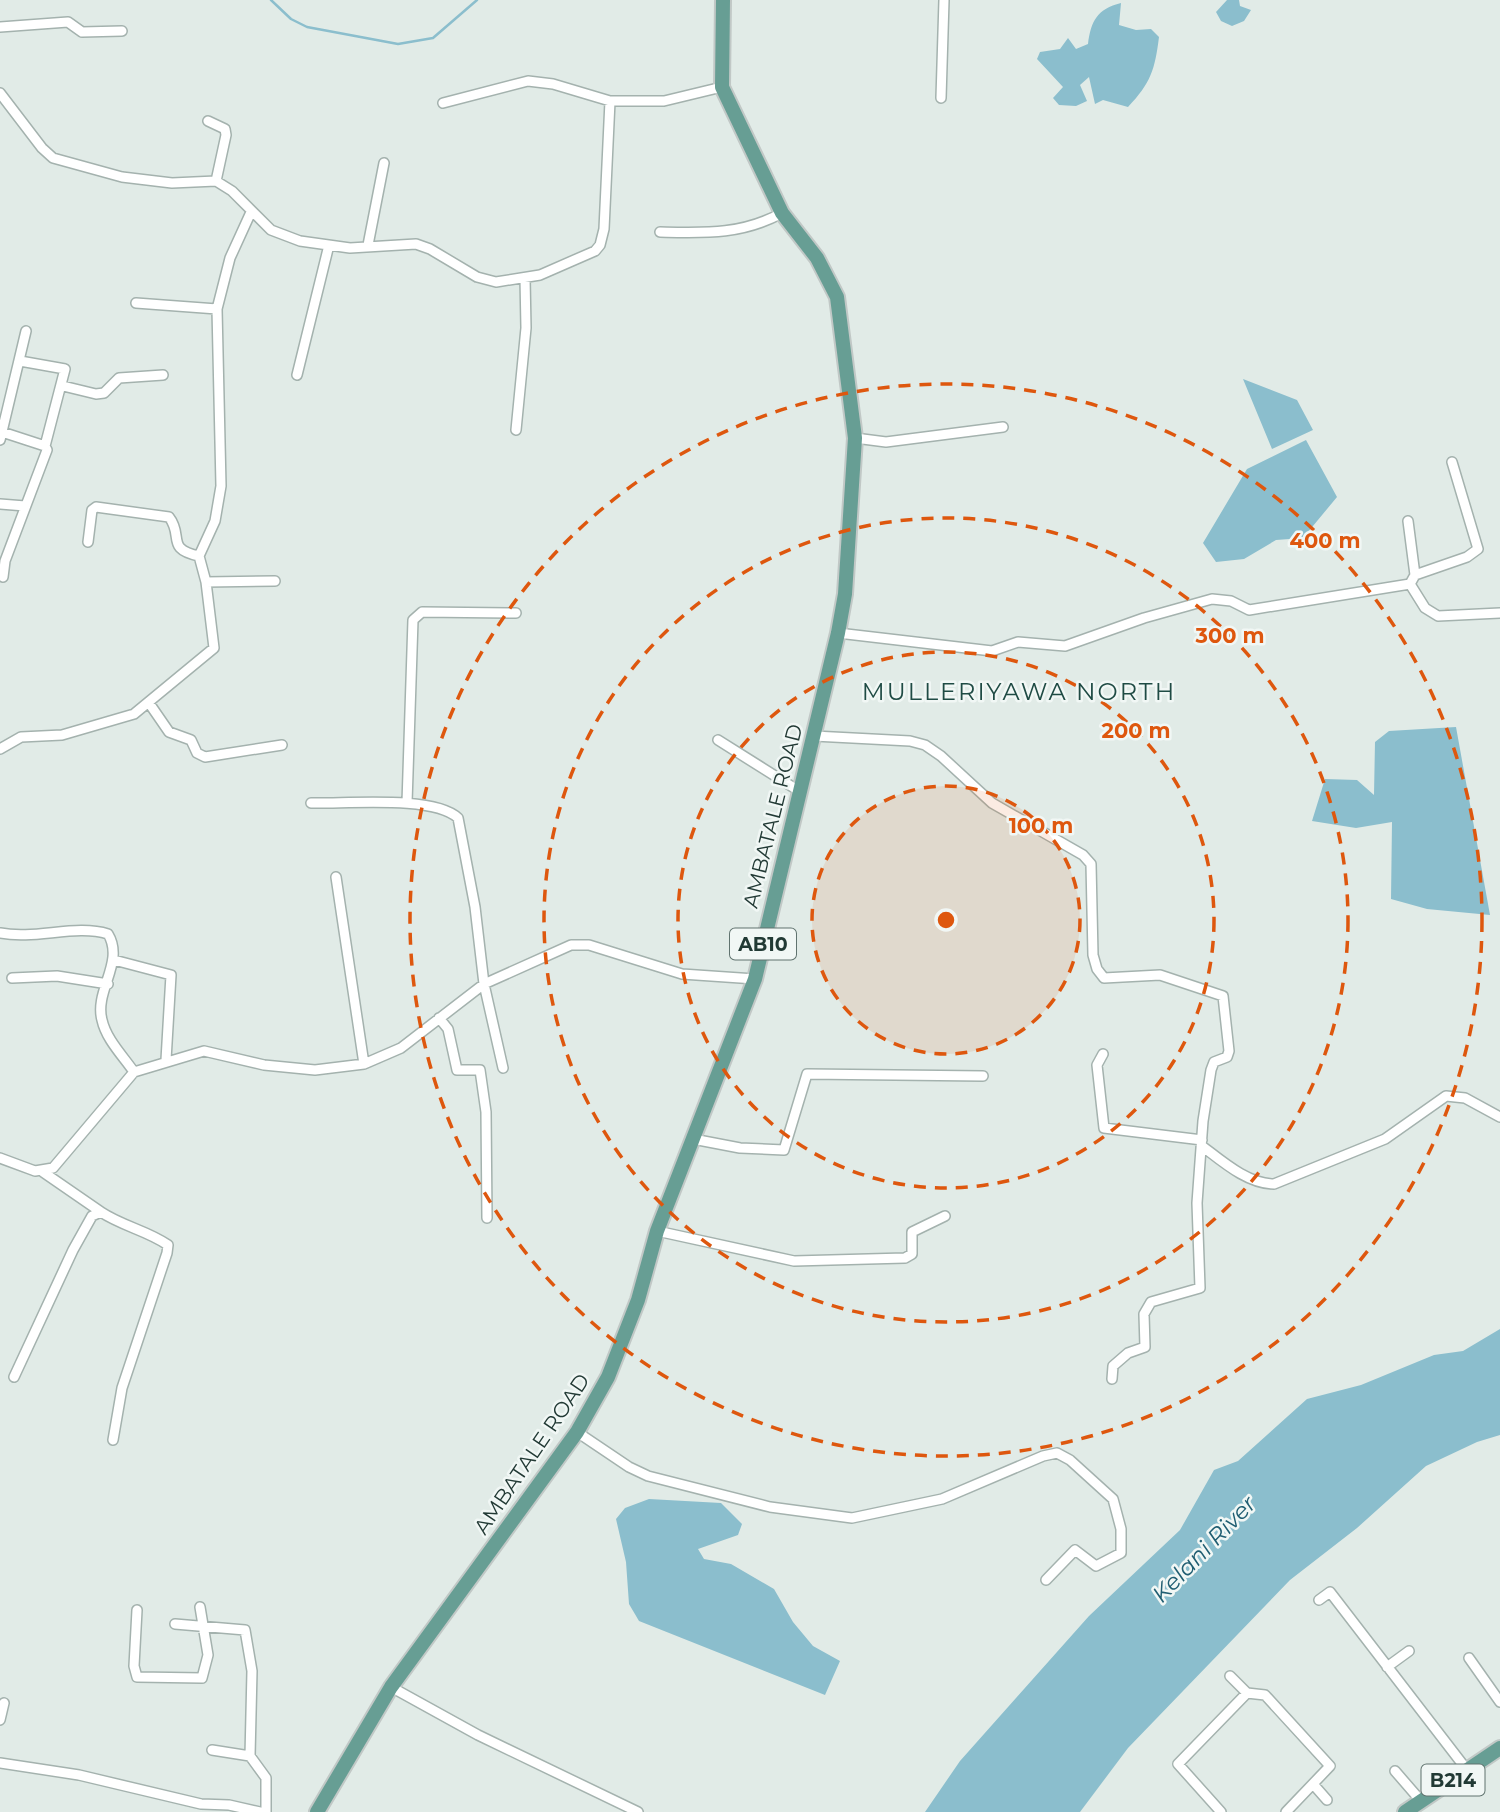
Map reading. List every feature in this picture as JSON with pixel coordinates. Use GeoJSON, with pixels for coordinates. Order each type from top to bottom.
{"type":"FeatureCollection","features":[{"type":"Feature","properties":{"kind":"main road","name":"AMBATALE ROAD"},"geometry":{"type":"LineString","coordinates":[[317,1812],[391,1687],[577,1432],[620,1351],[657,1231],[755,979],[838,634],[846,582],[855,438],[837,297],[817,258],[782,212],[722,87],[723,0]]}},
{"type":"Feature","properties":{"kind":"main road","name":"B214"},"geometry":{"type":"LineString","coordinates":[[1405,1812],[1500,1748]]}},
{"type":"Feature","properties":{"kind":"street"},"geometry":{"type":"LineString","coordinates":[[941,98],[944,0]]}},
{"type":"Feature","properties":{"kind":"street"},"geometry":{"type":"LineString","coordinates":[[0,27],[68,22],[82,32],[122,32]]}},
{"type":"Feature","properties":{"kind":"street"},"geometry":{"type":"LineString","coordinates":[[443,103],[528,81],[553,84],[610,101],[664,101],[722,87]]}},
{"type":"Feature","properties":{"kind":"street"},"geometry":{"type":"LineString","coordinates":[[0,93],[3,105],[54,158],[122,177],[172,183],[216,181],[232,191],[271,230],[300,241],[350,248],[416,244],[430,249],[477,277],[496,282],[540,275],[595,251],[600,245],[604,229],[610,101]]}},
{"type":"Feature","properties":{"kind":"street"},"geometry":{"type":"LineString","coordinates":[[208,121],[225,129],[226,135],[216,181]]}},
{"type":"Feature","properties":{"kind":"street"},"geometry":{"type":"LineString","coordinates":[[368,245],[383,163]]}},
{"type":"Feature","properties":{"kind":"street"},"geometry":{"type":"LineString","coordinates":[[0,749],[21,737],[62,735],[134,714],[214,648],[200,556],[215,521],[221,486],[217,309],[230,258],[251,212]]}},
{"type":"Feature","properties":{"kind":"street"},"geometry":{"type":"LineString","coordinates":[[660,232],[720,234],[759,225],[782,212]]}},
{"type":"Feature","properties":{"kind":"street"},"geometry":{"type":"LineString","coordinates":[[298,375],[329,245]]}},
{"type":"Feature","properties":{"kind":"street"},"geometry":{"type":"LineString","coordinates":[[516,430],[526,328],[525,278]]}},
{"type":"Feature","properties":{"kind":"street"},"geometry":{"type":"LineString","coordinates":[[136,303],[217,309]]}},
{"type":"Feature","properties":{"kind":"street"},"geometry":{"type":"LineString","coordinates":[[26,331],[1,436],[45,446]]}},
{"type":"Feature","properties":{"kind":"street"},"geometry":{"type":"LineString","coordinates":[[3,577],[47,450],[45,446],[63,386],[65,369],[20,361]]}},
{"type":"Feature","properties":{"kind":"street"},"geometry":{"type":"LineString","coordinates":[[63,386],[96,394],[104,393],[119,378],[163,375]]}},
{"type":"Feature","properties":{"kind":"street"},"geometry":{"type":"LineString","coordinates":[[855,438],[886,442],[906,441],[1003,427]]}},
{"type":"Feature","properties":{"kind":"street"},"geometry":{"type":"LineString","coordinates":[[1415,575],[1467,557],[1478,549],[1452,463]]}},
{"type":"Feature","properties":{"kind":"street"},"geometry":{"type":"LineString","coordinates":[[0,504],[26,506]]}},
{"type":"Feature","properties":{"kind":"street"},"geometry":{"type":"LineString","coordinates":[[88,542],[92,510],[96,507],[169,517],[178,547],[184,553],[200,556]]}},
{"type":"Feature","properties":{"kind":"street"},"geometry":{"type":"LineString","coordinates":[[1408,521],[1415,575],[1410,584]]}},
{"type":"Feature","properties":{"kind":"street"},"geometry":{"type":"LineString","coordinates":[[206,582],[275,581]]}},
{"type":"Feature","properties":{"kind":"street"},"geometry":{"type":"LineString","coordinates":[[838,634],[992,651],[1018,642],[1065,646],[1144,618],[1212,599],[1231,601],[1250,610],[1410,584]]}},
{"type":"Feature","properties":{"kind":"street"},"geometry":{"type":"LineString","coordinates":[[1410,584],[1425,608],[1438,617],[1500,613]]}},
{"type":"Feature","properties":{"kind":"street"},"geometry":{"type":"LineString","coordinates":[[407,803],[413,620],[422,612],[516,613]]}},
{"type":"Feature","properties":{"kind":"street"},"geometry":{"type":"LineString","coordinates":[[149,703],[169,732],[191,740],[197,753],[205,757],[282,745]]}},
{"type":"Feature","properties":{"kind":"street"},"geometry":{"type":"LineString","coordinates":[[814,736],[910,741],[925,745],[992,803],[1083,855],[1091,864],[1093,955],[1097,969],[1104,978],[1147,973],[1223,996],[1229,1051],[1227,1057],[1214,1062],[1202,1143],[1197,1214],[1200,1288],[1151,1303],[1144,1314],[1145,1347],[1128,1353],[1113,1367],[1112,1379]]}},
{"type":"Feature","properties":{"kind":"street"},"geometry":{"type":"LineString","coordinates":[[718,740],[799,791]]}},
{"type":"Feature","properties":{"kind":"street"},"geometry":{"type":"LineString","coordinates":[[311,803],[407,803],[451,811],[462,827],[484,984],[503,1068]]}},
{"type":"Feature","properties":{"kind":"street"},"geometry":{"type":"LineString","coordinates":[[336,877],[364,1064]]}},
{"type":"Feature","properties":{"kind":"street"},"geometry":{"type":"LineString","coordinates":[[0,933],[22,937],[103,932],[111,937],[114,960],[102,1000],[102,1021],[107,1035],[134,1072]]}},
{"type":"Feature","properties":{"kind":"street"},"geometry":{"type":"LineString","coordinates":[[43,1172],[62,1159],[134,1072],[166,1060],[204,1051],[264,1065],[315,1070],[364,1064],[394,1052],[484,984],[560,949],[580,944],[682,974],[755,979]]}},
{"type":"Feature","properties":{"kind":"street"},"geometry":{"type":"LineString","coordinates":[[114,960],[171,975],[166,1060]]}},
{"type":"Feature","properties":{"kind":"street"},"geometry":{"type":"LineString","coordinates":[[12,978],[57,976],[107,984]]}},
{"type":"Feature","properties":{"kind":"street"},"geometry":{"type":"LineString","coordinates":[[439,1018],[448,1029],[457,1070],[480,1070],[486,1112],[487,1218]]}},
{"type":"Feature","properties":{"kind":"street"},"geometry":{"type":"LineString","coordinates":[[1103,1054],[1097,1065],[1104,1128],[1202,1143],[1260,1184],[1274,1184],[1385,1139],[1446,1096],[1465,1098],[1500,1117]]}},
{"type":"Feature","properties":{"kind":"street"},"geometry":{"type":"LineString","coordinates":[[693,1139],[740,1148],[783,1150],[807,1074],[983,1076]]}},
{"type":"Feature","properties":{"kind":"street"},"geometry":{"type":"LineString","coordinates":[[0,1158],[43,1172],[101,1212],[168,1245],[122,1388],[113,1440]]}},
{"type":"Feature","properties":{"kind":"street"},"geometry":{"type":"LineString","coordinates":[[14,1377],[77,1242],[92,1216],[101,1212]]}},
{"type":"Feature","properties":{"kind":"street"},"geometry":{"type":"LineString","coordinates":[[657,1231],[769,1257],[844,1262],[905,1258],[912,1254],[912,1232],[915,1228],[946,1216]]}},
{"type":"Feature","properties":{"kind":"street"},"geometry":{"type":"LineString","coordinates":[[577,1432],[617,1460],[648,1476],[770,1507],[852,1518],[942,1499],[1043,1456],[1057,1453],[1070,1460],[1113,1499],[1121,1529],[1121,1553],[1096,1566],[1075,1550],[1046,1580]]}},
{"type":"Feature","properties":{"kind":"street"},"geometry":{"type":"LineString","coordinates":[[1319,1601],[1330,1592],[1466,1770]]}},
{"type":"Feature","properties":{"kind":"street"},"geometry":{"type":"LineString","coordinates":[[137,1610],[134,1666],[137,1677],[202,1678],[208,1655],[200,1606]]}},
{"type":"Feature","properties":{"kind":"street"},"geometry":{"type":"LineString","coordinates":[[175,1624],[245,1630],[252,1671],[250,1756],[266,1778],[266,1812]]}},
{"type":"Feature","properties":{"kind":"street"},"geometry":{"type":"LineString","coordinates":[[1387,1667],[1409,1651]]}},
{"type":"Feature","properties":{"kind":"street"},"geometry":{"type":"LineString","coordinates":[[1468,1658],[1500,1702]]}},
{"type":"Feature","properties":{"kind":"street"},"geometry":{"type":"LineString","coordinates":[[1230,1676],[1247,1693],[1265,1695],[1330,1766],[1286,1812]]}},
{"type":"Feature","properties":{"kind":"street"},"geometry":{"type":"LineString","coordinates":[[391,1687],[478,1735],[638,1812]]}},
{"type":"Feature","properties":{"kind":"street"},"geometry":{"type":"LineString","coordinates":[[1222,1812],[1178,1764],[1247,1693]]}},
{"type":"Feature","properties":{"kind":"street"},"geometry":{"type":"LineString","coordinates":[[0,1720],[4,1703]]}},
{"type":"Feature","properties":{"kind":"street"},"geometry":{"type":"LineString","coordinates":[[212,1750],[250,1756]]}},
{"type":"Feature","properties":{"kind":"street"},"geometry":{"type":"LineString","coordinates":[[0,1763],[79,1774],[199,1808],[229,1805],[260,1812]]}},
{"type":"Feature","properties":{"kind":"street"},"geometry":{"type":"LineString","coordinates":[[1395,1771],[1421,1801]]}},
{"type":"Feature","properties":{"kind":"street"},"geometry":{"type":"LineString","coordinates":[[1313,1784],[1328,1800]]}},
{"type":"Feature","properties":{"kind":"water"},"geometry":{"type":"Polygon","coordinates":[[[1227,0],[1239,0],[1240,6],[1251,10],[1244,21],[1232,26],[1221,21],[1216,12],[1227,0]]]}},
{"type":"Feature","properties":{"kind":"water"},"geometry":{"type":"Polygon","coordinates":[[[1121,3],[1119,25],[1136,30],[1151,29],[1159,37],[1156,58],[1147,83],[1128,107],[1103,100],[1095,104],[1089,77],[1080,85],[1087,101],[1076,106],[1059,105],[1053,98],[1063,87],[1037,59],[1040,52],[1060,49],[1068,38],[1076,49],[1088,44],[1097,17],[1106,9],[1121,3]]]}},
{"type":"Feature","properties":{"kind":"water"},"geometry":{"type":"Polygon","coordinates":[[[1243,379],[1297,400],[1313,430],[1272,449],[1243,379]]]}},
{"type":"Feature","properties":{"kind":"water"},"geometry":{"type":"Polygon","coordinates":[[[1306,440],[1337,497],[1303,538],[1276,540],[1244,559],[1216,562],[1203,543],[1247,469],[1306,440]]]}},
{"type":"Feature","properties":{"kind":"water"},"geometry":{"type":"Polygon","coordinates":[[[1456,727],[1490,915],[1427,909],[1391,899],[1392,822],[1356,828],[1312,821],[1325,779],[1357,780],[1374,795],[1375,742],[1389,731],[1456,727]]]}},
{"type":"Feature","properties":{"kind":"water","name":"Kelani River"},"geometry":{"type":"Polygon","coordinates":[[[1500,1329],[1500,1435],[1477,1442],[1426,1466],[1357,1528],[1290,1580],[1128,1748],[1080,1812],[925,1812],[960,1761],[1089,1616],[1180,1530],[1214,1470],[1238,1461],[1307,1399],[1361,1385],[1434,1355],[1463,1351],[1500,1329]]]}},
{"type":"Feature","properties":{"kind":"water"},"geometry":{"type":"Polygon","coordinates":[[[649,1499],[721,1503],[742,1524],[738,1535],[698,1549],[704,1559],[731,1564],[774,1589],[793,1622],[813,1646],[840,1661],[825,1695],[639,1621],[629,1604],[626,1562],[616,1519],[625,1508],[649,1499]]]}},
{"type":"Feature","properties":{"kind":"waterway"},"geometry":{"type":"LineString","coordinates":[[271,0],[291,19],[307,27],[398,44],[433,38],[477,0]]}},
{"type":"Feature","properties":{"kind":"district","name":"MULLERIYAWA NORTH"},"geometry":{"type":"Point","coordinates":[1019,692]}}]}
